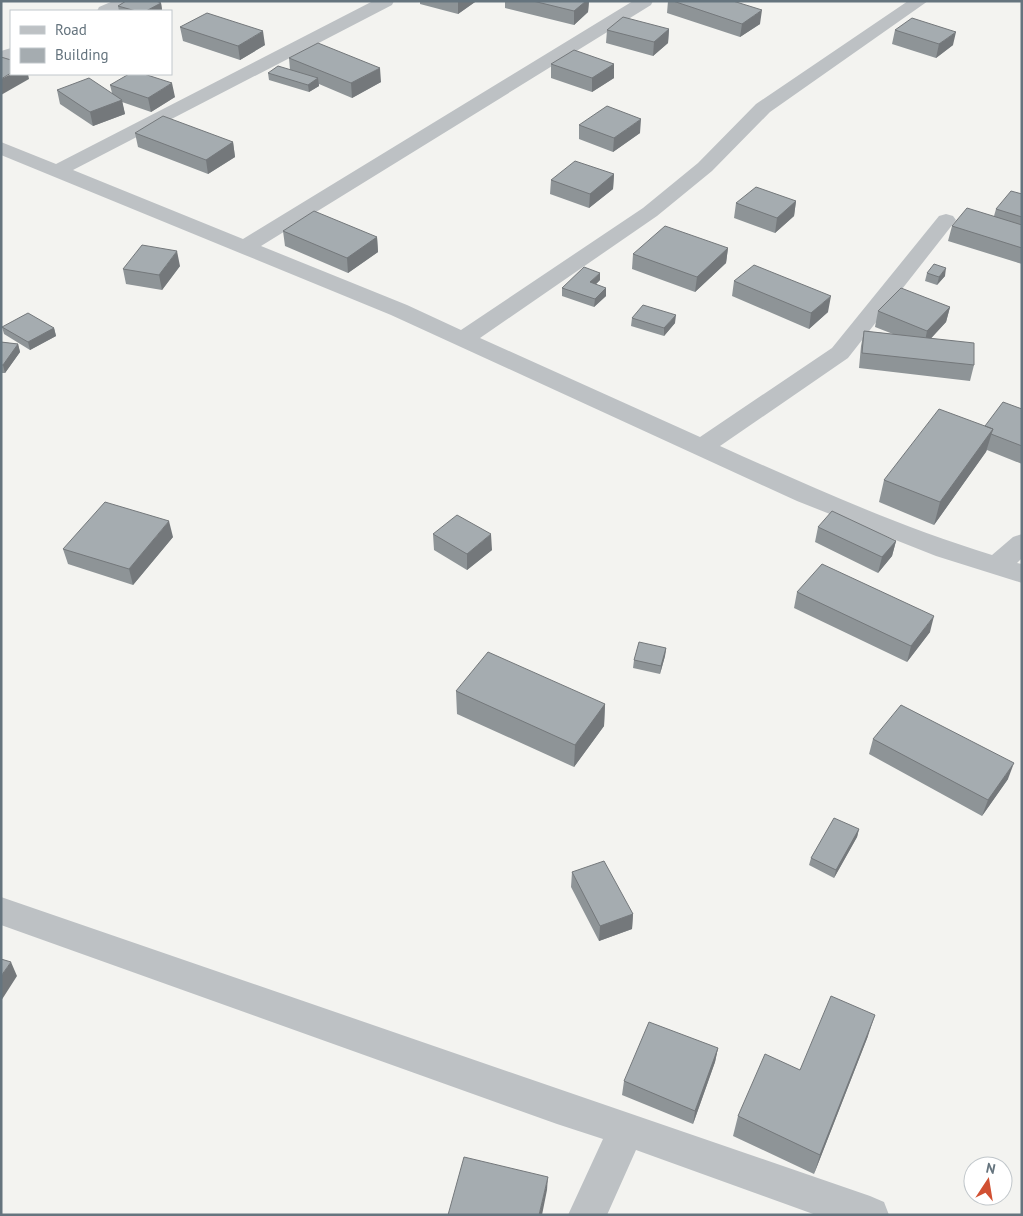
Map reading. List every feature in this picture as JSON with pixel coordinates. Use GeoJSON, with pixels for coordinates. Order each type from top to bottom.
{"type":"FeatureCollection","features":[{"type":"Feature","properties":{"kind":"street"},"geometry":{"type":"LineString","coordinates":[[107,10],[127,1]]}},
{"type":"Feature","properties":{"kind":"street"},"geometry":{"type":"LineString","coordinates":[[56,171],[386,1]]}},
{"type":"Feature","properties":{"kind":"street"},"geometry":{"type":"LineString","coordinates":[[245,247],[645,1]]}},
{"type":"Feature","properties":{"kind":"street"},"geometry":{"type":"LineString","coordinates":[[463,339],[650,212],[705,166],[763,108],[920,1]]}},
{"type":"Feature","properties":{"kind":"street"},"geometry":{"type":"LineString","coordinates":[[1,148],[400,310],[816,499],[945,550],[1022,574]]}},
{"type":"Feature","properties":{"kind":"street"},"geometry":{"type":"LineString","coordinates":[[702,447],[840,353],[946,220]]}},
{"type":"Feature","properties":{"kind":"street"},"geometry":{"type":"LineString","coordinates":[[996,566],[1022,543]]}},
{"type":"Feature","properties":{"kind":"street"},"geometry":{"type":"LineString","coordinates":[[1,911],[870,1215]]}},
{"type":"Feature","properties":{"kind":"street"},"geometry":{"type":"LineString","coordinates":[[587,1215],[627,1129]]}},
{"type":"Feature","properties":{"kind":"building"},"geometry":{"type":"Polygon","coordinates":[[[126,1],[156,1],[161,3],[148,10],[132,10],[118,6],[126,1]]]}},
{"type":"Feature","properties":{"kind":"building"},"geometry":{"type":"Polygon","coordinates":[[[533,1],[586,1],[574,11],[533,1]]]}},
{"type":"Feature","properties":{"kind":"building"},"geometry":{"type":"Polygon","coordinates":[[[673,1],[733,1],[762,10],[742,24],[673,1]]]}},
{"type":"Feature","properties":{"kind":"building"},"geometry":{"type":"Polygon","coordinates":[[[207,13],[263,31],[238,46],[180,27],[207,13]]]}},
{"type":"Feature","properties":{"kind":"building"},"geometry":{"type":"Polygon","coordinates":[[[623,17],[669,29],[654,42],[607,30],[623,17]]]}},
{"type":"Feature","properties":{"kind":"building"},"geometry":{"type":"Polygon","coordinates":[[[912,18],[956,32],[939,44],[895,30],[912,18]]]}},
{"type":"Feature","properties":{"kind":"building"},"geometry":{"type":"Polygon","coordinates":[[[318,43],[380,68],[351,83],[289,58],[318,43]]]}},
{"type":"Feature","properties":{"kind":"building"},"geometry":{"type":"Polygon","coordinates":[[[574,50],[614,64],[592,78],[551,64],[574,50]]]}},
{"type":"Feature","properties":{"kind":"building"},"geometry":{"type":"Polygon","coordinates":[[[1,57],[10,60],[10,74],[1,79],[1,57]]]}},
{"type":"Feature","properties":{"kind":"building"},"geometry":{"type":"Polygon","coordinates":[[[278,66],[318,78],[308,85],[268,73],[278,66]]]}},
{"type":"Feature","properties":{"kind":"building"},"geometry":{"type":"Polygon","coordinates":[[[127,75],[147,75],[172,83],[148,98],[110,85],[127,75]]]}},
{"type":"Feature","properties":{"kind":"building"},"geometry":{"type":"Polygon","coordinates":[[[89,78],[122,100],[90,112],[57,90],[89,78]]]}},
{"type":"Feature","properties":{"kind":"building"},"geometry":{"type":"Polygon","coordinates":[[[607,106],[641,119],[614,138],[579,125],[607,106]]]}},
{"type":"Feature","properties":{"kind":"building"},"geometry":{"type":"Polygon","coordinates":[[[163,116],[233,142],[206,160],[135,133],[163,116]]]}},
{"type":"Feature","properties":{"kind":"building"},"geometry":{"type":"Polygon","coordinates":[[[575,161],[614,174],[590,194],[551,180],[575,161]]]}},
{"type":"Feature","properties":{"kind":"building"},"geometry":{"type":"Polygon","coordinates":[[[756,187],[796,201],[777,218],[736,203],[756,187]]]}},
{"type":"Feature","properties":{"kind":"building"},"geometry":{"type":"Polygon","coordinates":[[[1011,191],[1022,194],[1022,217],[996,209],[1011,191]]]}},
{"type":"Feature","properties":{"kind":"building"},"geometry":{"type":"Polygon","coordinates":[[[967,208],[1022,225],[1022,248],[952,226],[967,208]]]}},
{"type":"Feature","properties":{"kind":"building"},"geometry":{"type":"Polygon","coordinates":[[[314,211],[377,237],[347,258],[283,231],[314,211]]]}},
{"type":"Feature","properties":{"kind":"building"},"geometry":{"type":"Polygon","coordinates":[[[665,226],[728,248],[697,277],[633,254],[665,226]]]}},
{"type":"Feature","properties":{"kind":"building"},"geometry":{"type":"Polygon","coordinates":[[[142,245],[177,251],[159,275],[123,269],[142,245]]]}},
{"type":"Feature","properties":{"kind":"building"},"geometry":{"type":"Polygon","coordinates":[[[934,264],[946,268],[939,277],[927,273],[934,264]]]}},
{"type":"Feature","properties":{"kind":"building"},"geometry":{"type":"Polygon","coordinates":[[[754,265],[831,296],[811,313],[734,281],[754,265]]]}},
{"type":"Feature","properties":{"kind":"building"},"geometry":{"type":"Polygon","coordinates":[[[584,267],[600,273],[590,282],[606,288],[595,299],[562,288],[584,267]]]}},
{"type":"Feature","properties":{"kind":"building"},"geometry":{"type":"Polygon","coordinates":[[[901,288],[950,307],[927,331],[878,311],[901,288]]]}},
{"type":"Feature","properties":{"kind":"building"},"geometry":{"type":"Polygon","coordinates":[[[643,305],[676,315],[664,328],[632,318],[643,305]]]}},
{"type":"Feature","properties":{"kind":"building"},"geometry":{"type":"Polygon","coordinates":[[[28,313],[54,328],[28,342],[2,327],[28,313]]]}},
{"type":"Feature","properties":{"kind":"building"},"geometry":{"type":"Polygon","coordinates":[[[864,331],[974,343],[974,365],[862,353],[864,331]]]}},
{"type":"Feature","properties":{"kind":"building"},"geometry":{"type":"Polygon","coordinates":[[[1,342],[18,344],[3,365],[1,365],[1,342]]]}},
{"type":"Feature","properties":{"kind":"building"},"geometry":{"type":"Polygon","coordinates":[[[1003,402],[1022,409],[1022,446],[991,434],[993,429],[985,426],[1003,402]]]}},
{"type":"Feature","properties":{"kind":"building"},"geometry":{"type":"Polygon","coordinates":[[[939,409],[993,429],[940,502],[884,480],[939,409]]]}},
{"type":"Feature","properties":{"kind":"building"},"geometry":{"type":"Polygon","coordinates":[[[105,502],[169,521],[129,569],[63,549],[105,502]]]}},
{"type":"Feature","properties":{"kind":"building"},"geometry":{"type":"Polygon","coordinates":[[[832,511],[896,541],[882,557],[818,527],[832,511]]]}},
{"type":"Feature","properties":{"kind":"building"},"geometry":{"type":"Polygon","coordinates":[[[457,515],[491,534],[467,554],[433,534],[457,515]]]}},
{"type":"Feature","properties":{"kind":"building"},"geometry":{"type":"Polygon","coordinates":[[[822,564],[934,616],[911,646],[797,592],[822,564]]]}},
{"type":"Feature","properties":{"kind":"building"},"geometry":{"type":"Polygon","coordinates":[[[639,642],[666,648],[661,666],[634,660],[639,642]]]}},
{"type":"Feature","properties":{"kind":"building"},"geometry":{"type":"Polygon","coordinates":[[[488,652],[605,704],[575,745],[456,691],[488,652]]]}},
{"type":"Feature","properties":{"kind":"building"},"geometry":{"type":"Polygon","coordinates":[[[901,705],[1014,763],[988,800],[873,739],[901,705]]]}},
{"type":"Feature","properties":{"kind":"building"},"geometry":{"type":"Polygon","coordinates":[[[834,818],[859,829],[836,870],[811,858],[834,818]]]}},
{"type":"Feature","properties":{"kind":"building"},"geometry":{"type":"Polygon","coordinates":[[[604,861],[633,914],[600,926],[572,872],[604,861]]]}},
{"type":"Feature","properties":{"kind":"building"},"geometry":{"type":"Polygon","coordinates":[[[1,959],[11,962],[1,976],[1,959]]]}},
{"type":"Feature","properties":{"kind":"building"},"geometry":{"type":"Polygon","coordinates":[[[831,996],[875,1015],[820,1155],[738,1116],[765,1054],[800,1070],[831,996]]]}},
{"type":"Feature","properties":{"kind":"building"},"geometry":{"type":"Polygon","coordinates":[[[649,1022],[718,1048],[695,1111],[624,1081],[649,1022]]]}},
{"type":"Feature","properties":{"kind":"building"},"geometry":{"type":"Polygon","coordinates":[[[464,1157],[548,1177],[539,1215],[448,1215],[464,1157]]]}}]}
